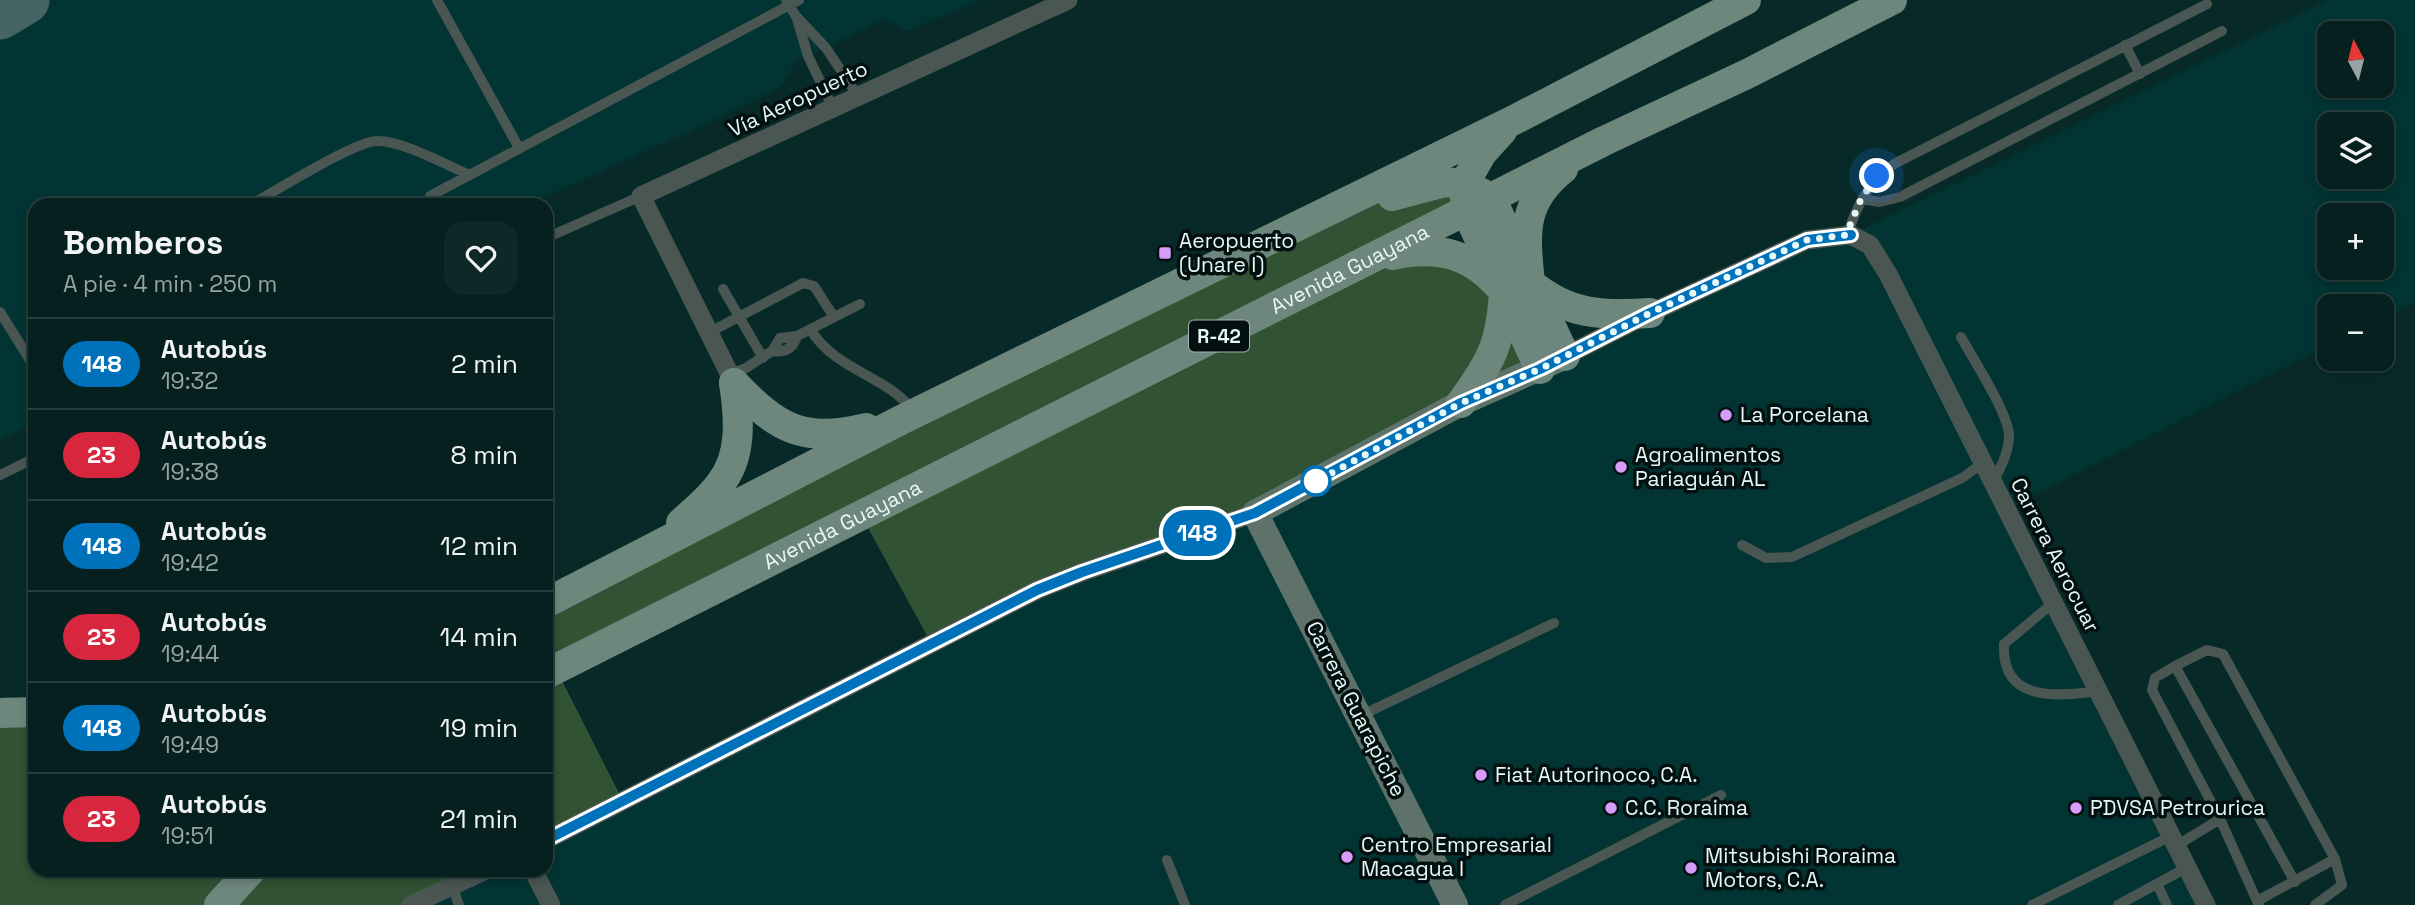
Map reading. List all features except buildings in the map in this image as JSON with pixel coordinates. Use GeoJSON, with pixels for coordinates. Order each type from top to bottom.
{"type":"FeatureCollection","features":[{"type":"Feature","properties":{"kind":"main road"},"geometry":{"type":"LineString","coordinates":[[553,599],[908,416],[1512,121],[1746,0]]}},
{"type":"Feature","properties":{"kind":"main road","name":"Avenida Guayana"},"geometry":{"type":"LineString","coordinates":[[553,670],[1358,264],[1474,197],[1604,141],[1747,74],[1892,0]]}},
{"type":"Feature","properties":{"kind":"main road"},"geometry":{"type":"LineString","coordinates":[[1512,121],[1482,153],[1474,197],[1552,363]]}},
{"type":"Feature","properties":{"kind":"main road"},"geometry":{"type":"LineString","coordinates":[[1461,403],[1494,350],[1517,287],[1528,218],[1536,197],[1547,182],[1562,169],[1604,141]]}},
{"type":"Feature","properties":{"kind":"main road"},"geometry":{"type":"LineString","coordinates":[[1292,230],[1425,185],[1445,182],[1474,197]]}},
{"type":"Feature","properties":{"kind":"main road"},"geometry":{"type":"LineString","coordinates":[[1358,264],[1415,251],[1436,251],[1473,262],[1490,275],[1581,310],[1615,315],[1650,313]]}},
{"type":"Feature","properties":{"kind":"main road"},"geometry":{"type":"LineString","coordinates":[[732,379],[768,417],[791,428],[814,434],[841,434],[908,416]]}},
{"type":"Feature","properties":{"kind":"main road"},"geometry":{"type":"LineString","coordinates":[[654,548],[722,483],[733,461],[739,415],[732,379]]}},
{"type":"Feature","properties":{"kind":"main road"},"geometry":{"type":"LineString","coordinates":[[0,713],[28,712]]}},
{"type":"Feature","properties":{"kind":"main road"},"geometry":{"type":"LineString","coordinates":[[219,905],[245,877]]}},
{"type":"Feature","properties":{"kind":"street","name":"Vía Aeropuerto"},"geometry":{"type":"LineString","coordinates":[[641,196],[1068,0]]}},
{"type":"Feature","properties":{"kind":"street"},"geometry":{"type":"LineString","coordinates":[[641,196],[732,379]]}},
{"type":"Feature","properties":{"kind":"street"},"geometry":{"type":"LineString","coordinates":[[553,836],[1037,590],[1255,513],[1461,403],[1552,363],[1650,313],[1807,240],[1849,235]]}},
{"type":"Feature","properties":{"kind":"street","name":"Carrera Aerocuar"},"geometry":{"type":"LineString","coordinates":[[1849,235],[1870,245],[1888,274],[2206,905]]}},
{"type":"Feature","properties":{"kind":"street","name":"Carrera Guarapiche"},"geometry":{"type":"LineString","coordinates":[[1255,513],[1455,905]]}},
{"type":"Feature","properties":{"kind":"street"},"geometry":{"type":"LineString","coordinates":[[411,905],[471,877]]}},
{"type":"Feature","properties":{"kind":"street"},"geometry":{"type":"LineString","coordinates":[[537,877],[551,905]]}},
{"type":"Feature","properties":{"kind":"lane"},"geometry":{"type":"LineString","coordinates":[[437,0],[519,148]]}},
{"type":"Feature","properties":{"kind":"lane"},"geometry":{"type":"LineString","coordinates":[[430,196],[788,3],[799,0]]}},
{"type":"Feature","properties":{"kind":"lane"},"geometry":{"type":"LineString","coordinates":[[788,3],[795,15],[808,56],[833,108]]}},
{"type":"Feature","properties":{"kind":"lane"},"geometry":{"type":"LineString","coordinates":[[1849,235],[1861,199],[1877,176],[1894,164],[2207,4]]}},
{"type":"Feature","properties":{"kind":"lane"},"geometry":{"type":"LineString","coordinates":[[795,15],[827,48],[858,96]]}},
{"type":"Feature","properties":{"kind":"lane"},"geometry":{"type":"LineString","coordinates":[[1861,199],[1879,202],[1900,197],[2222,32]]}},
{"type":"Feature","properties":{"kind":"lane"},"geometry":{"type":"LineString","coordinates":[[2125,45],[2140,74]]}},
{"type":"Feature","properties":{"kind":"lane"},"geometry":{"type":"LineString","coordinates":[[263,198],[344,154],[377,141],[395,143],[470,175]]}},
{"type":"Feature","properties":{"kind":"lane","name":"Vía Aeropuerto"},"geometry":{"type":"LineString","coordinates":[[553,235],[641,196]]}},
{"type":"Feature","properties":{"kind":"lane"},"geometry":{"type":"LineString","coordinates":[[710,332],[809,282],[834,317]]}},
{"type":"Feature","properties":{"kind":"lane"},"geometry":{"type":"LineString","coordinates":[[723,289],[763,358]]}},
{"type":"Feature","properties":{"kind":"lane"},"geometry":{"type":"LineString","coordinates":[[732,379],[772,351],[789,349],[797,336],[860,304]]}},
{"type":"Feature","properties":{"kind":"lane"},"geometry":{"type":"LineString","coordinates":[[0,312],[28,357]]}},
{"type":"Feature","properties":{"kind":"lane"},"geometry":{"type":"LineString","coordinates":[[810,329],[832,356],[907,402],[908,416]]}},
{"type":"Feature","properties":{"kind":"lane"},"geometry":{"type":"LineString","coordinates":[[1961,337],[2004,416],[2009,435],[2003,463],[1993,482]]}},
{"type":"Feature","properties":{"kind":"lane"},"geometry":{"type":"LineString","coordinates":[[0,475],[28,461]]}},
{"type":"Feature","properties":{"kind":"lane"},"geometry":{"type":"LineString","coordinates":[[1742,545],[1766,558],[1793,557],[1962,478],[1983,463]]}},
{"type":"Feature","properties":{"kind":"lane"},"geometry":{"type":"LineString","coordinates":[[2053,603],[2004,644],[2003,659],[2010,677],[2025,690],[2070,695],[2098,691]]}},
{"type":"Feature","properties":{"kind":"lane"},"geometry":{"type":"LineString","coordinates":[[1360,716],[1554,623]]}},
{"type":"Feature","properties":{"kind":"lane"},"geometry":{"type":"LineString","coordinates":[[2315,905],[2342,885],[2335,859],[2223,654],[2207,650],[2154,678],[2152,690],[2220,819],[2258,903],[2335,859]]}},
{"type":"Feature","properties":{"kind":"lane"},"geometry":{"type":"LineString","coordinates":[[2175,666],[2295,882]]}},
{"type":"Feature","properties":{"kind":"lane"},"geometry":{"type":"LineString","coordinates":[[1505,905],[1721,795]]}},
{"type":"Feature","properties":{"kind":"lane"},"geometry":{"type":"LineString","coordinates":[[2032,905],[2220,819]]}},
{"type":"Feature","properties":{"kind":"lane"},"geometry":{"type":"LineString","coordinates":[[1167,860],[1185,905]]}},
{"type":"Feature","properties":{"kind":"lane"},"geometry":{"type":"LineString","coordinates":[[2118,905],[2186,868]]}},
{"type":"Feature","properties":{"kind":"lane"},"geometry":{"type":"LineString","coordinates":[[2157,884],[2167,905]]}},
{"type":"Feature","properties":{"kind":"lane"},"geometry":{"type":"LineString","coordinates":[[452,886],[459,905]]}},
{"type":"Feature","properties":{"kind":"shaded area"},"geometry":{"type":"Polygon","coordinates":[[[0,0],[981,0],[907,31],[884,19],[826,48],[797,59],[781,87],[542,198],[28,198],[28,426],[0,440],[0,0]]]}},
{"type":"Feature","properties":{"kind":"shaded area"},"geometry":{"type":"Polygon","coordinates":[[[2328,0],[2415,0],[2415,302],[2394,313],[2394,294],[2317,294],[2317,351],[2006,509],[2206,905],[413,905],[473,877],[553,877],[553,837],[992,612],[1807,240],[1851,235],[2328,0]]]}},
{"type":"Feature","properties":{"kind":"green space"},"geometry":{"type":"Polygon","coordinates":[[[1445,182],[1466,210],[1363,262],[1473,262],[1540,369],[1256,513],[1084,572],[931,643],[861,515],[556,669],[623,801],[553,837],[553,600],[1292,230],[1405,191],[1445,182]]]}},
{"type":"Feature","properties":{"kind":"green space"},"geometry":{"type":"Polygon","coordinates":[[[28,712],[28,877],[472,877],[413,905],[0,905],[0,713],[28,712]]]}},
{"type":"Feature","properties":{"kind":"taxiway"},"geometry":{"type":"LineString","coordinates":[[0,15],[25,0]]}},
{"type":"Feature","properties":{"kind":"bus line","name":"148"},"geometry":{"type":"LineString","coordinates":[[553,836],[1037,590],[1255,513],[1461,403],[1540,369],[1650,313],[1807,240],[1851,235]]}},
{"type":"Feature","properties":{"kind":"place","name":"Aeropuerto (Unare I)"},"geometry":{"type":"Point","coordinates":[1165,253]}},
{"type":"Feature","properties":{"kind":"place","name":"La Porcelana"},"geometry":{"type":"Point","coordinates":[1726,415]}},
{"type":"Feature","properties":{"kind":"place","name":"Agroalimentos Pariaguán AL"},"geometry":{"type":"Point","coordinates":[1621,467]}},
{"type":"Feature","properties":{"kind":"place","name":"Fiat Autorinoco, C.A."},"geometry":{"type":"Point","coordinates":[1481,775]}},
{"type":"Feature","properties":{"kind":"place","name":"C.C. Roraima"},"geometry":{"type":"Point","coordinates":[1611,808]}},
{"type":"Feature","properties":{"kind":"place","name":"PDVSA Petrourica"},"geometry":{"type":"Point","coordinates":[2076,808]}},
{"type":"Feature","properties":{"kind":"place","name":"Centro Empresarial Macagua I"},"geometry":{"type":"Point","coordinates":[1347,857]}},
{"type":"Feature","properties":{"kind":"place","name":"Mitsubishi Roraima Motors, C.A."},"geometry":{"type":"Point","coordinates":[1691,868]}},
{"type":"Feature","properties":{"kind":"route"},"geometry":{"type":"LineString","coordinates":[[1316,481],[1313,483],[1461,403],[1540,369],[1650,313],[1807,240],[1846,235],[1861,199],[1877,176]]}}]}
